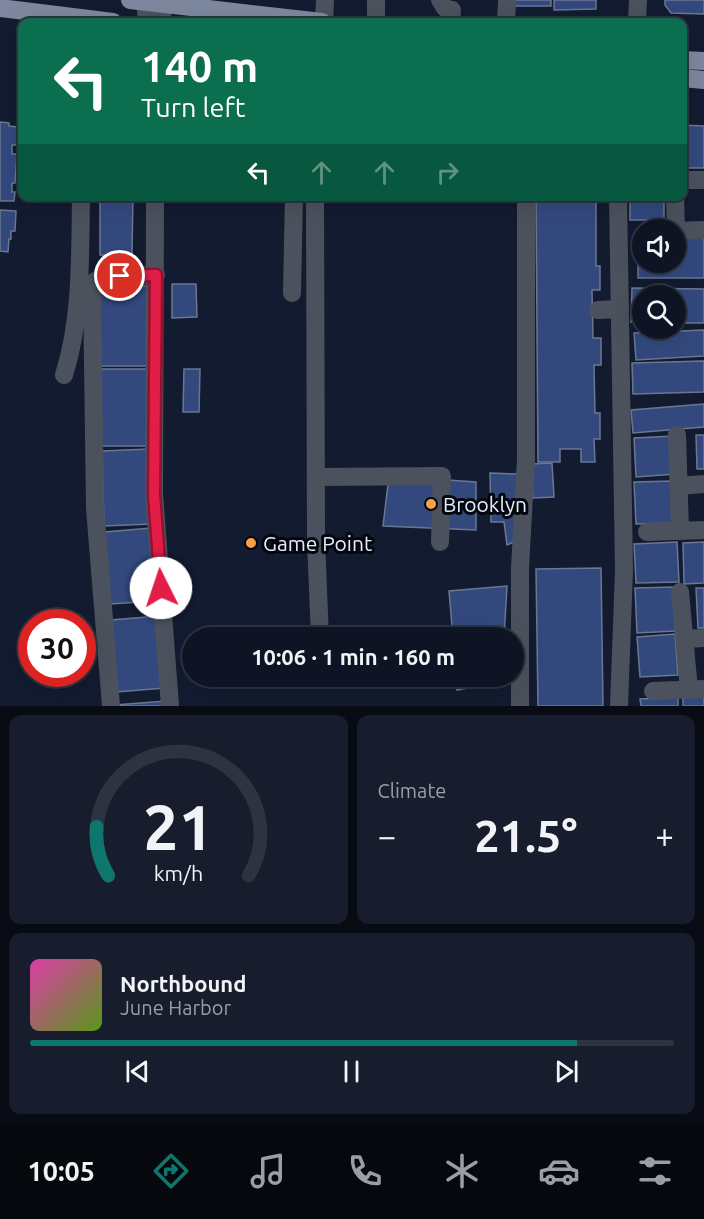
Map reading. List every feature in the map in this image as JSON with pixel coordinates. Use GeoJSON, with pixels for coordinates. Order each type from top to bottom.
{"type":"FeatureCollection","features":[{"type":"Feature","properties":{"kind":"main road"},"geometry":{"type":"LineString","coordinates":[[151,5],[209,5],[296,18]]}},
{"type":"Feature","properties":{"kind":"main road"},"geometry":{"type":"LineString","coordinates":[[0,8],[72,18]]}},
{"type":"Feature","properties":{"kind":"main road"},"geometry":{"type":"LineString","coordinates":[[687,60],[704,61]]}},
{"type":"Feature","properties":{"kind":"main road"},"geometry":{"type":"LineString","coordinates":[[687,78],[704,80]]}},
{"type":"Feature","properties":{"kind":"street"},"geometry":{"type":"LineString","coordinates":[[323,18],[325,0]]}},
{"type":"Feature","properties":{"kind":"street"},"geometry":{"type":"LineString","coordinates":[[375,18],[376,0]]}},
{"type":"Feature","properties":{"kind":"street"},"geometry":{"type":"LineString","coordinates":[[506,18],[507,0]]}},
{"type":"Feature","properties":{"kind":"street"},"geometry":{"type":"LineString","coordinates":[[637,18],[638,0]]}},
{"type":"Feature","properties":{"kind":"street"},"geometry":{"type":"LineString","coordinates":[[687,180],[704,180]]}},
{"type":"Feature","properties":{"kind":"street"},"geometry":{"type":"LineString","coordinates":[[64,375],[71,351],[79,286],[81,201]]}},
{"type":"Feature","properties":{"kind":"street"},"geometry":{"type":"LineString","coordinates":[[154,201],[156,275],[154,494],[170,706]]}},
{"type":"Feature","properties":{"kind":"street"},"geometry":{"type":"LineString","coordinates":[[292,293],[294,201]]}},
{"type":"Feature","properties":{"kind":"street"},"geometry":{"type":"LineString","coordinates":[[315,201],[316,541],[320,627]]}},
{"type":"Feature","properties":{"kind":"street"},"geometry":{"type":"LineString","coordinates":[[520,706],[520,568],[525,459],[525,201]]}},
{"type":"Feature","properties":{"kind":"street"},"geometry":{"type":"LineString","coordinates":[[618,201],[624,570],[616,614],[619,706]]}},
{"type":"Feature","properties":{"kind":"street"},"geometry":{"type":"LineString","coordinates":[[675,201],[676,219]]}},
{"type":"Feature","properties":{"kind":"street"},"geometry":{"type":"LineString","coordinates":[[686,231],[704,230]]}},
{"type":"Feature","properties":{"kind":"street"},"geometry":{"type":"LineString","coordinates":[[111,706],[95,508],[92,290],[95,281],[103,277],[156,275]]}},
{"type":"Feature","properties":{"kind":"street"},"geometry":{"type":"LineString","coordinates":[[598,310],[620,309]]}},
{"type":"Feature","properties":{"kind":"street"},"geometry":{"type":"LineString","coordinates":[[677,435],[680,531]]}},
{"type":"Feature","properties":{"kind":"street"},"geometry":{"type":"LineString","coordinates":[[316,477],[442,476],[440,542]]}},
{"type":"Feature","properties":{"kind":"street"},"geometry":{"type":"LineString","coordinates":[[678,486],[704,484]]}},
{"type":"Feature","properties":{"kind":"street"},"geometry":{"type":"LineString","coordinates":[[647,532],[704,531]]}},
{"type":"Feature","properties":{"kind":"street"},"geometry":{"type":"LineString","coordinates":[[653,692],[696,690],[685,639],[680,592]]}},
{"type":"Feature","properties":{"kind":"street"},"geometry":{"type":"LineString","coordinates":[[685,639],[704,638]]}},
{"type":"Feature","properties":{"kind":"building"},"geometry":{"type":"Polygon","coordinates":[[[509,0],[551,0],[551,6],[509,6],[509,0]]]}},
{"type":"Feature","properties":{"kind":"building"},"geometry":{"type":"Polygon","coordinates":[[[554,0],[596,0],[596,9],[554,10],[554,0]]]}},
{"type":"Feature","properties":{"kind":"building"},"geometry":{"type":"Polygon","coordinates":[[[665,0],[704,0],[704,14],[671,13],[665,5],[665,0]]]}},
{"type":"Feature","properties":{"kind":"building"},"geometry":{"type":"Polygon","coordinates":[[[0,122],[18,127],[17,145],[12,145],[12,154],[17,154],[15,183],[12,183],[12,192],[15,192],[14,201],[0,201],[0,122]]]}},
{"type":"Feature","properties":{"kind":"building"},"geometry":{"type":"Polygon","coordinates":[[[687,125],[704,126],[704,168],[687,168],[687,125]]]}},
{"type":"Feature","properties":{"kind":"building"},"geometry":{"type":"Polygon","coordinates":[[[100,201],[133,201],[132,255],[100,255],[100,201]]]}},
{"type":"Feature","properties":{"kind":"building"},"geometry":{"type":"Polygon","coordinates":[[[536,201],[596,201],[596,266],[600,266],[600,290],[592,290],[593,338],[601,338],[601,365],[594,365],[595,413],[600,413],[600,439],[594,439],[595,462],[581,462],[581,449],[560,449],[560,462],[538,462],[536,201]]]}},
{"type":"Feature","properties":{"kind":"building"},"geometry":{"type":"Polygon","coordinates":[[[630,201],[664,201],[664,219],[630,220],[630,201]]]}},
{"type":"Feature","properties":{"kind":"building"},"geometry":{"type":"Polygon","coordinates":[[[0,210],[16,211],[15,231],[11,231],[8,252],[0,251],[0,210]]]}},
{"type":"Feature","properties":{"kind":"building"},"geometry":{"type":"Polygon","coordinates":[[[686,235],[704,235],[704,278],[638,278],[638,273],[686,273],[686,235]]]}},
{"type":"Feature","properties":{"kind":"building"},"geometry":{"type":"Polygon","coordinates":[[[172,284],[196,284],[197,317],[172,318],[172,284]]]}},
{"type":"Feature","properties":{"kind":"building"},"geometry":{"type":"Polygon","coordinates":[[[100,286],[152,286],[151,366],[100,366],[100,286]]]}},
{"type":"Feature","properties":{"kind":"building"},"geometry":{"type":"Polygon","coordinates":[[[686,289],[704,289],[704,323],[686,323],[686,289]]]}},
{"type":"Feature","properties":{"kind":"building"},"geometry":{"type":"Polygon","coordinates":[[[704,330],[704,356],[636,360],[634,339],[686,339],[686,331],[704,330]]]}},
{"type":"Feature","properties":{"kind":"building"},"geometry":{"type":"Polygon","coordinates":[[[704,361],[704,392],[633,394],[632,363],[704,361]]]}},
{"type":"Feature","properties":{"kind":"building"},"geometry":{"type":"Polygon","coordinates":[[[101,369],[147,369],[148,446],[101,446],[101,369]]]}},
{"type":"Feature","properties":{"kind":"building"},"geometry":{"type":"Polygon","coordinates":[[[184,369],[200,369],[199,412],[183,412],[184,369]]]}},
{"type":"Feature","properties":{"kind":"building"},"geometry":{"type":"Polygon","coordinates":[[[704,404],[704,427],[633,433],[631,410],[704,404]]]}},
{"type":"Feature","properties":{"kind":"building"},"geometry":{"type":"Polygon","coordinates":[[[696,435],[704,435],[704,469],[697,469],[696,435]]]}},
{"type":"Feature","properties":{"kind":"building"},"geometry":{"type":"Polygon","coordinates":[[[674,436],[676,474],[636,477],[634,438],[674,436]]]}},
{"type":"Feature","properties":{"kind":"building"},"geometry":{"type":"Polygon","coordinates":[[[150,449],[152,524],[104,526],[102,451],[150,449]]]}},
{"type":"Feature","properties":{"kind":"building"},"geometry":{"type":"Polygon","coordinates":[[[552,463],[554,497],[533,498],[531,464],[552,463]]]}},
{"type":"Feature","properties":{"kind":"building"},"geometry":{"type":"Polygon","coordinates":[[[490,473],[518,474],[516,541],[507,545],[504,522],[491,522],[490,473]]]}},
{"type":"Feature","properties":{"kind":"building","name":"Brooklyn"},"geometry":{"type":"Polygon","coordinates":[[[389,476],[476,482],[476,530],[383,526],[389,476]]]}},
{"type":"Feature","properties":{"kind":"building"},"geometry":{"type":"Polygon","coordinates":[[[673,481],[674,523],[636,524],[634,482],[673,481]]]}},
{"type":"Feature","properties":{"kind":"building"},"geometry":{"type":"Polygon","coordinates":[[[151,528],[156,601],[110,604],[105,532],[151,528]]]}},
{"type":"Feature","properties":{"kind":"building"},"geometry":{"type":"Polygon","coordinates":[[[677,542],[679,582],[636,583],[634,544],[677,542]]]}},
{"type":"Feature","properties":{"kind":"building"},"geometry":{"type":"Polygon","coordinates":[[[704,542],[704,583],[684,584],[683,543],[704,542]]]}},
{"type":"Feature","properties":{"kind":"building"},"geometry":{"type":"Polygon","coordinates":[[[601,568],[603,706],[538,706],[536,569],[601,568]]]}},
{"type":"Feature","properties":{"kind":"building"},"geometry":{"type":"Polygon","coordinates":[[[507,586],[505,627],[452,627],[449,591],[507,586]]]}},
{"type":"Feature","properties":{"kind":"building"},"geometry":{"type":"Polygon","coordinates":[[[674,587],[675,631],[637,633],[635,588],[674,587]]]}},
{"type":"Feature","properties":{"kind":"building"},"geometry":{"type":"Polygon","coordinates":[[[696,588],[704,588],[704,628],[698,628],[696,588]]]}},
{"type":"Feature","properties":{"kind":"building"},"geometry":{"type":"Polygon","coordinates":[[[158,616],[164,688],[117,692],[111,620],[158,616]]]}},
{"type":"Feature","properties":{"kind":"building"},"geometry":{"type":"Polygon","coordinates":[[[675,634],[678,675],[640,677],[637,637],[675,634]]]}},
{"type":"Feature","properties":{"kind":"building"},"geometry":{"type":"Polygon","coordinates":[[[457,687],[472,687],[457,690],[457,687]]]}},
{"type":"Feature","properties":{"kind":"building"},"geometry":{"type":"Polygon","coordinates":[[[704,696],[704,706],[683,706],[683,697],[704,696]]]}},
{"type":"Feature","properties":{"kind":"building"},"geometry":{"type":"Polygon","coordinates":[[[678,697],[678,706],[641,706],[640,699],[678,697]]]}},
{"type":"Feature","properties":{"kind":"building"},"geometry":{"type":"Polygon","coordinates":[[[166,701],[166,706],[115,706],[115,705],[166,701]]]}},
{"type":"Feature","properties":{"kind":"place","name":"Brooklyn"},"geometry":{"type":"Point","coordinates":[431,504]}},
{"type":"Feature","properties":{"kind":"place","name":"Game Point"},"geometry":{"type":"Point","coordinates":[251,543]}},
{"type":"Feature","properties":{"kind":"route"},"geometry":{"type":"LineString","coordinates":[[120,276],[156,275],[154,494],[161,588]]}}]}
